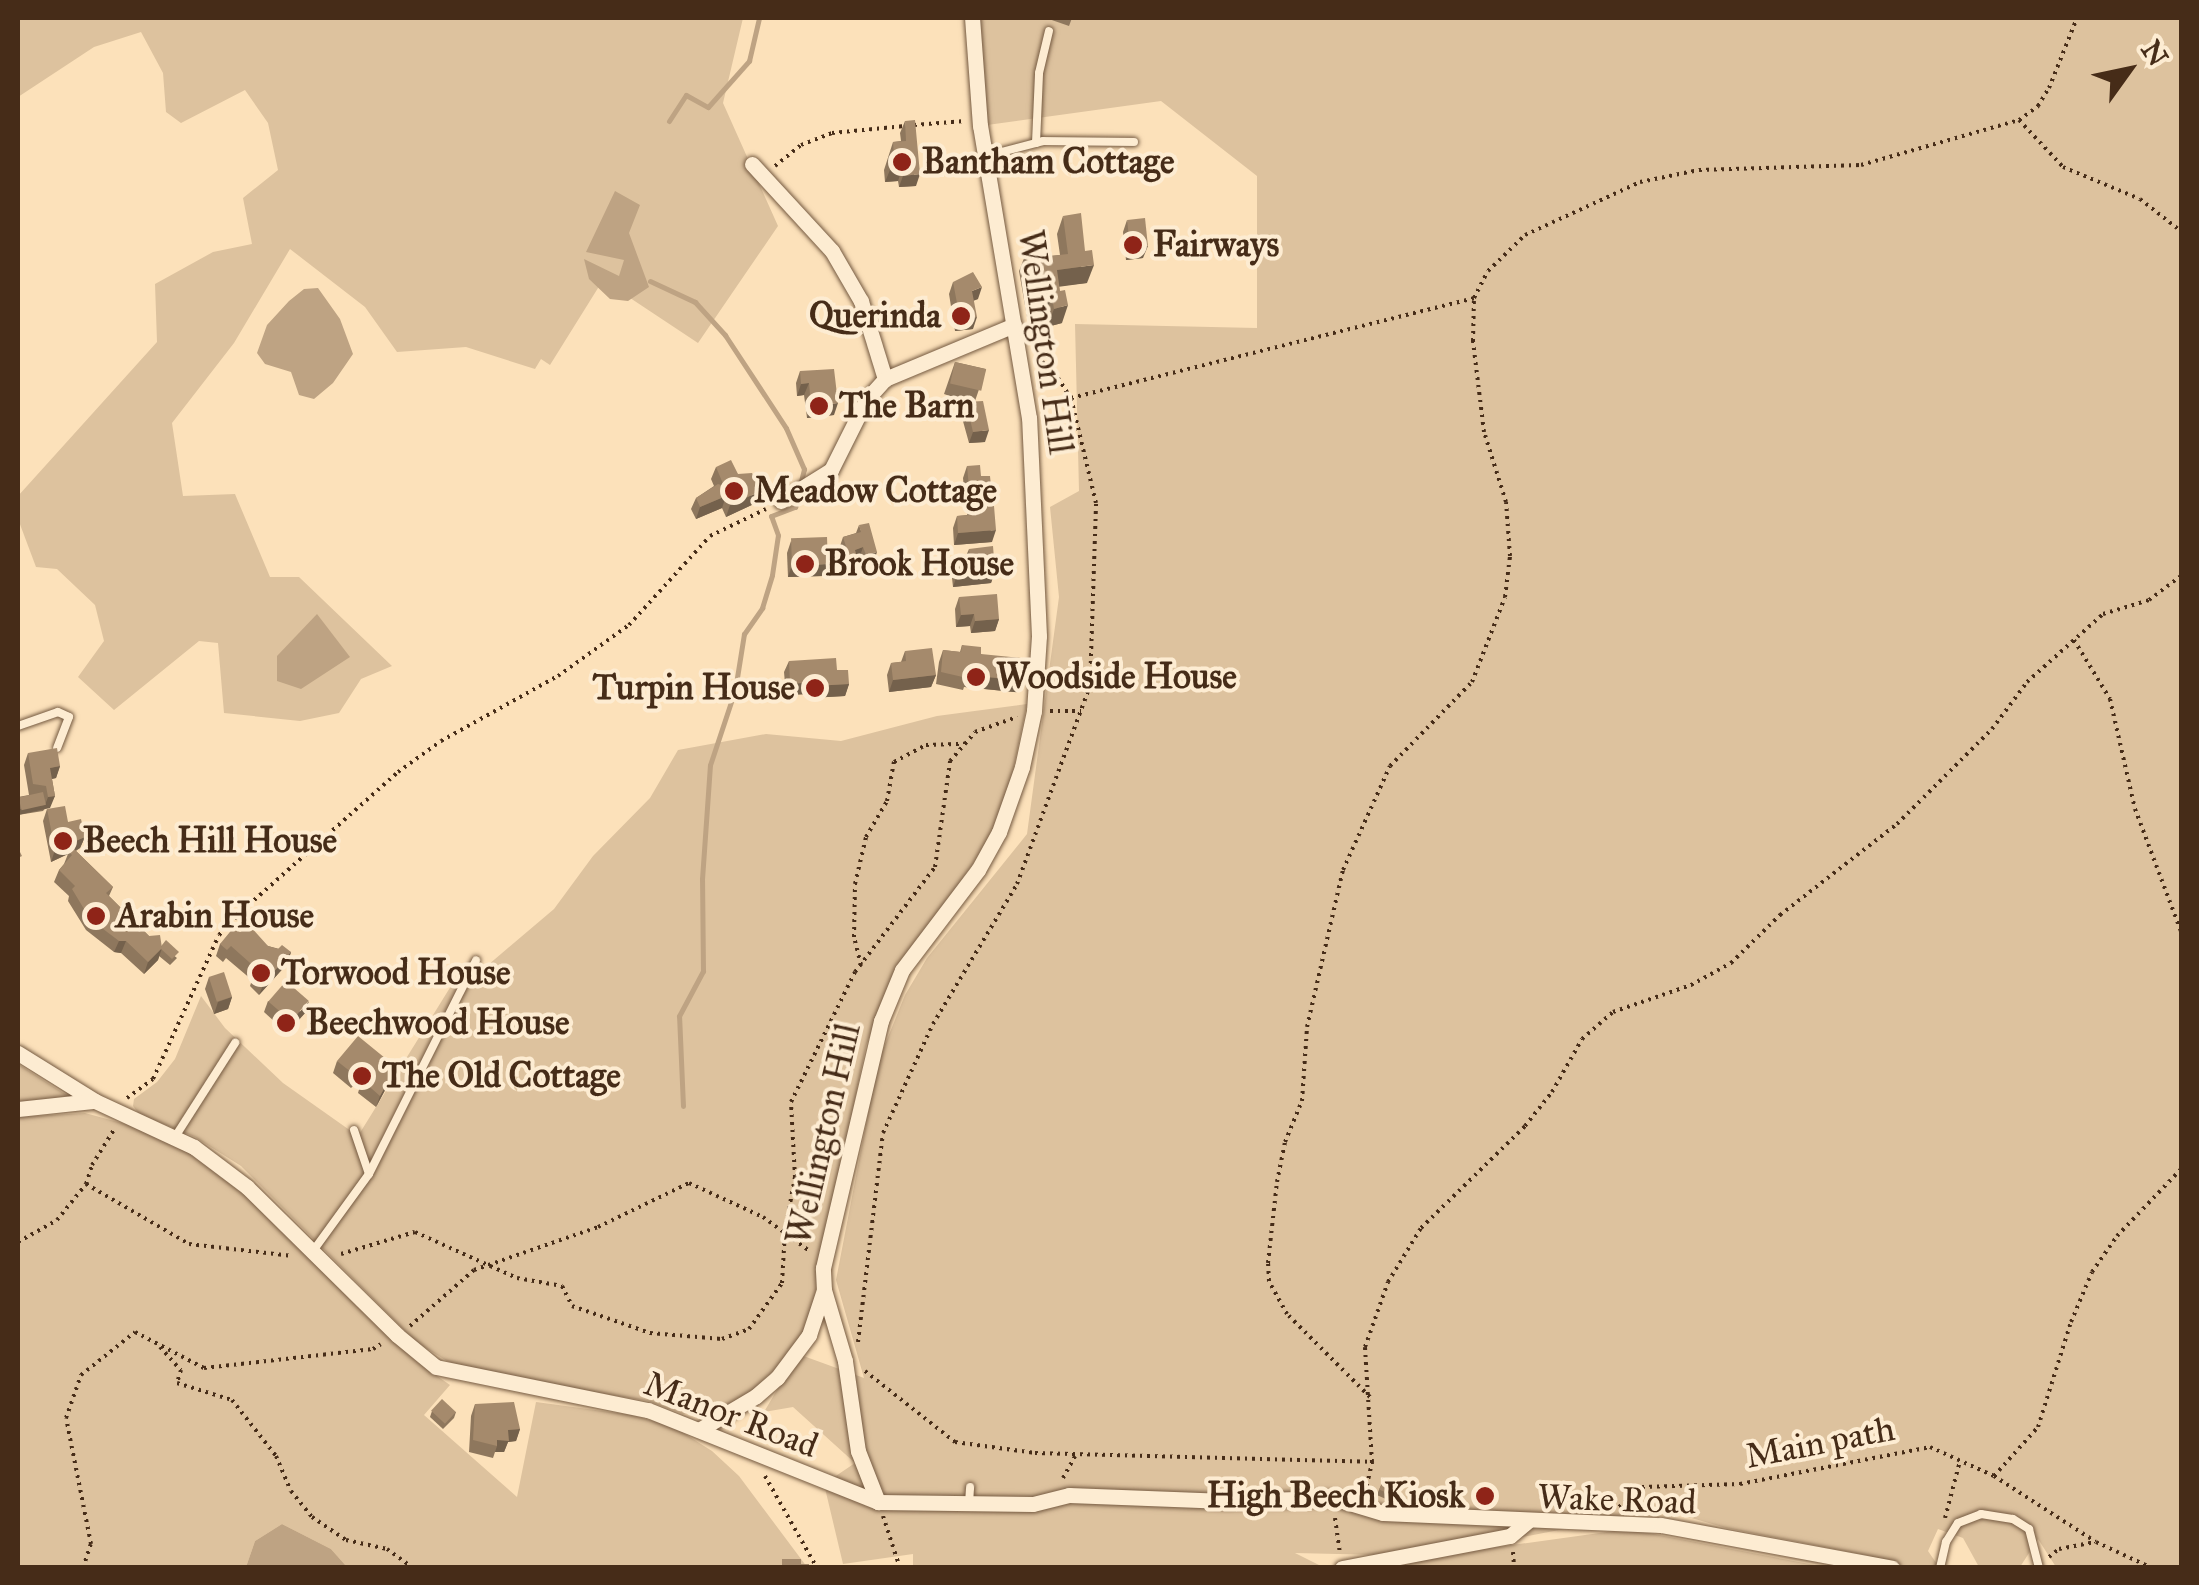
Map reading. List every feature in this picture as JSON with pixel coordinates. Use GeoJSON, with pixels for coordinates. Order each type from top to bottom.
{"type":"FeatureCollection","features":[{"type":"Feature","properties":{"kind":"street","name":"Wellington Hill"},"geometry":{"type":"LineString","coordinates":[[878,1502],[858,1451],[845,1361],[824,1290],[823,1268],[880,1021],[902,970],[978,870],[999,832],[1022,767],[1034,711],[1039,636],[1034,482],[1022,355],[979,120],[972,18]]}},
{"type":"Feature","properties":{"kind":"street"},"geometry":{"type":"LineString","coordinates":[[757,171],[832,251],[861,301],[885,379]]}},
{"type":"Feature","properties":{"kind":"street"},"geometry":{"type":"LineString","coordinates":[[780,502],[831,470],[866,400],[885,379],[1014,326]]}},
{"type":"Feature","properties":{"kind":"street","name":"Manor Road"},"geometry":{"type":"LineString","coordinates":[[18,1053],[95,1101],[175,1138],[248,1187],[397,1335],[436,1367],[648,1410],[878,1502],[970,1495],[1033,1504],[1069,1495],[1226,1501],[1333,1498],[1383,1513],[1528,1521]]}},
{"type":"Feature","properties":{"kind":"street"},"geometry":{"type":"LineString","coordinates":[[18,1108],[95,1101]]}},
{"type":"Feature","properties":{"kind":"street","name":"Wellington Hill"},"geometry":{"type":"LineString","coordinates":[[698,1430],[777,1378],[809,1335],[824,1290]]}},
{"type":"Feature","properties":{"kind":"street","name":"Wake Road"},"geometry":{"type":"LineString","coordinates":[[1342,1568],[1510,1536],[1528,1521],[1661,1525],[1892,1568]]}},
{"type":"Feature","properties":{"kind":"lane"},"geometry":{"type":"LineString","coordinates":[[1036,143],[1039,73],[1049,30]]}},
{"type":"Feature","properties":{"kind":"lane"},"geometry":{"type":"LineString","coordinates":[[986,156],[1036,143],[1134,142]]}},
{"type":"Feature","properties":{"kind":"lane"},"geometry":{"type":"LineString","coordinates":[[18,726],[58,712],[68,717],[58,748]]}},
{"type":"Feature","properties":{"kind":"lane"},"geometry":{"type":"LineString","coordinates":[[317,1256],[370,1174],[476,960]]}},
{"type":"Feature","properties":{"kind":"lane"},"geometry":{"type":"LineString","coordinates":[[175,1138],[235,1043]]}},
{"type":"Feature","properties":{"kind":"lane"},"geometry":{"type":"LineString","coordinates":[[354,1130],[370,1174]]}},
{"type":"Feature","properties":{"kind":"lane"},"geometry":{"type":"LineString","coordinates":[[1940,1568],[1958,1523],[1981,1514],[2013,1519],[2029,1529],[2039,1566]]}},
{"type":"Feature","properties":{"kind":"path"},"geometry":{"type":"LineString","coordinates":[[1370,1397],[1287,1314],[1269,1281],[1268,1263],[1277,1182],[1285,1142],[1302,1101],[1307,1027],[1343,870],[1390,766],[1472,682],[1505,597],[1510,556],[1506,502],[1484,432],[1474,341],[1474,298],[1488,271],[1525,235],[1640,182],[1699,170],[1861,166],[2019,120],[2038,106],[2049,88],[2077,18]]}},
{"type":"Feature","properties":{"kind":"path"},"geometry":{"type":"LineString","coordinates":[[757,171],[832,133],[979,120]]}},
{"type":"Feature","properties":{"kind":"path"},"geometry":{"type":"LineString","coordinates":[[2019,120],[2063,167],[2140,199],[2182,232]]}},
{"type":"Feature","properties":{"kind":"path"},"geometry":{"type":"LineString","coordinates":[[1071,398],[1474,298]]}},
{"type":"Feature","properties":{"kind":"path"},"geometry":{"type":"LineString","coordinates":[[857,1346],[882,1133],[933,1024],[1018,884],[1090,686],[1096,503],[1071,398],[1050,365],[1022,355]]}},
{"type":"Feature","properties":{"kind":"path"},"geometry":{"type":"LineString","coordinates":[[18,1242],[57,1220],[86,1184],[121,1111],[153,1079],[219,936],[243,910],[398,772],[441,741],[558,676],[630,626],[710,536],[780,502]]}},
{"type":"Feature","properties":{"kind":"path"},"geometry":{"type":"LineString","coordinates":[[1362,1508],[1372,1462],[1365,1347],[1405,1248],[1525,1126],[1552,1092],[1582,1039],[1613,1012],[1690,985],[1731,963],[1780,915],[1897,824],[1992,729],[2027,682],[2104,614],[2149,600],[2182,574]]}},
{"type":"Feature","properties":{"kind":"path"},"geometry":{"type":"LineString","coordinates":[[2074,640],[2110,698],[2135,809],[2182,934]]}},
{"type":"Feature","properties":{"kind":"path"},"geometry":{"type":"LineString","coordinates":[[86,1184],[188,1244],[317,1256],[416,1232],[518,1278],[562,1286],[572,1306],[650,1332],[722,1339],[748,1329],[782,1284],[785,1231],[795,1177],[791,1102],[861,965],[935,866],[950,761],[975,732],[1034,711],[1080,712]]}},
{"type":"Feature","properties":{"kind":"path"},"geometry":{"type":"LineString","coordinates":[[861,965],[854,938],[855,884],[866,837],[887,802],[894,762],[926,745],[964,744]]}},
{"type":"Feature","properties":{"kind":"path"},"geometry":{"type":"LineString","coordinates":[[1994,1476],[2038,1426],[2070,1322],[2092,1272],[2117,1236],[2182,1168]]}},
{"type":"Feature","properties":{"kind":"path"},"geometry":{"type":"LineString","coordinates":[[83,1568],[91,1544],[66,1418],[80,1375],[135,1332],[204,1368],[373,1349],[427,1315],[474,1270],[598,1227],[689,1183],[804,1243],[823,1268]]}},
{"type":"Feature","properties":{"kind":"path"},"geometry":{"type":"LineString","coordinates":[[156,1343],[181,1370],[177,1383],[232,1400],[276,1456],[291,1490],[312,1517],[346,1540],[388,1550],[413,1568]]}},
{"type":"Feature","properties":{"kind":"path"},"geometry":{"type":"LineString","coordinates":[[854,1363],[954,1442],[1076,1454],[1372,1462]]}},
{"type":"Feature","properties":{"kind":"path","name":"Main path"},"geometry":{"type":"LineString","coordinates":[[1600,1524],[1642,1488],[1740,1484],[1930,1447],[1994,1476],[2096,1542],[2152,1568]]}},
{"type":"Feature","properties":{"kind":"path"},"geometry":{"type":"LineString","coordinates":[[752,1452],[817,1568]]}},
{"type":"Feature","properties":{"kind":"path"},"geometry":{"type":"LineString","coordinates":[[1060,1488],[1076,1454]]}},
{"type":"Feature","properties":{"kind":"path"},"geometry":{"type":"LineString","coordinates":[[1954,1530],[1943,1515],[1960,1461]]}},
{"type":"Feature","properties":{"kind":"path"},"geometry":{"type":"LineString","coordinates":[[2013,1519],[2018,1490]]}},
{"type":"Feature","properties":{"kind":"path"},"geometry":{"type":"LineString","coordinates":[[1333,1498],[1342,1568]]}},
{"type":"Feature","properties":{"kind":"path"},"geometry":{"type":"LineString","coordinates":[[878,1502],[900,1568]]}},
{"type":"Feature","properties":{"kind":"path"},"geometry":{"type":"LineString","coordinates":[[2039,1566],[2059,1549],[2096,1542]]}},
{"type":"Feature","properties":{"kind":"shaded area"},"geometry":{"type":"Polygon","coordinates":[[[18,18],[743,18],[723,103],[778,226],[698,343],[603,280],[550,365],[541,359],[535,369],[466,347],[397,352],[365,307],[290,249],[234,343],[172,423],[183,496],[235,494],[270,577],[299,577],[392,666],[361,679],[339,713],[300,721],[224,713],[218,643],[199,641],[114,710],[78,677],[104,641],[95,605],[57,569],[36,567],[18,519],[18,496],[157,342],[155,284],[213,252],[252,244],[243,198],[278,170],[268,123],[245,90],[181,123],[166,112],[163,73],[141,32],[94,47],[18,97],[18,18]]]}},
{"type":"Feature","properties":{"kind":"shaded area"},"geometry":{"type":"Polygon","coordinates":[[[969,18],[2181,18],[2181,1567],[2056,1567],[2038,1539],[2020,1567],[1979,1567],[1963,1538],[1938,1529],[1928,1551],[1939,1567],[1867,1567],[1870,1556],[1726,1528],[1626,1499],[1627,1517],[1423,1556],[1295,1553],[1323,1567],[913,1568],[913,1554],[843,1564],[824,1484],[855,1463],[793,1407],[764,1412],[798,1354],[864,1378],[836,1280],[878,1062],[905,995],[927,958],[1027,834],[1059,597],[1050,507],[1079,491],[1075,324],[1257,328],[1257,176],[1161,101],[980,126],[969,18]]]}},
{"type":"Feature","properties":{"kind":"shaded area"},"geometry":{"type":"Polygon","coordinates":[[[615,191],[640,205],[629,233],[649,287],[628,301],[610,299],[589,279],[584,259],[619,276],[624,260],[586,252],[615,191]]]}},
{"type":"Feature","properties":{"kind":"shaded area"},"geometry":{"type":"Polygon","coordinates":[[[318,288],[340,319],[353,354],[333,383],[314,399],[299,395],[291,372],[265,364],[257,353],[267,325],[289,301],[304,289],[318,288]]]}},
{"type":"Feature","properties":{"kind":"shaded area"},"geometry":{"type":"Polygon","coordinates":[[[317,614],[350,657],[301,689],[277,681],[277,656],[317,614]]]}},
{"type":"Feature","properties":{"kind":"shaded area"},"geometry":{"type":"Polygon","coordinates":[[[1027,704],[1011,781],[994,833],[888,987],[866,1046],[812,1309],[797,1349],[746,1396],[728,1405],[683,1414],[648,1401],[483,1374],[447,1361],[416,1342],[241,1166],[195,1137],[139,1114],[133,1106],[134,1099],[157,1082],[175,1059],[201,996],[225,1028],[283,1083],[358,1136],[451,986],[488,965],[554,909],[593,856],[650,798],[678,750],[766,734],[841,741],[937,716],[1027,704]]]}},
{"type":"Feature","properties":{"kind":"shaded area"},"geometry":{"type":"Polygon","coordinates":[[[18,1064],[68,1096],[18,1104],[18,1064]]]}},
{"type":"Feature","properties":{"kind":"shaded area"},"geometry":{"type":"Polygon","coordinates":[[[85,1113],[140,1128],[212,1160],[358,1307],[417,1362],[450,1385],[424,1415],[517,1497],[536,1402],[632,1415],[674,1427],[712,1451],[739,1476],[807,1567],[347,1567],[331,1549],[282,1524],[255,1541],[246,1567],[18,1567],[18,1117],[85,1113]]]}},
{"type":"Feature","properties":{"kind":"shaded area"},"geometry":{"type":"Polygon","coordinates":[[[282,1524],[331,1549],[347,1567],[246,1567],[255,1541],[282,1524]]]}},
{"type":"Feature","properties":{"kind":"shaded area"},"geometry":{"type":"Polygon","coordinates":[[[1628,1529],[1825,1567],[1392,1568],[1433,1556],[1628,1529]]]}},
{"type":"Feature","properties":{"kind":"building"},"geometry":{"type":"Polygon","coordinates":[[[915,120],[920,174],[903,176],[902,169],[890,170],[889,158],[894,157],[893,142],[906,141],[905,121],[915,120]]]}},
{"type":"Feature","properties":{"kind":"building"},"geometry":{"type":"Polygon","coordinates":[[[1081,213],[1085,251],[1092,250],[1094,265],[1057,270],[1060,291],[1065,290],[1068,305],[1054,309],[1052,297],[1034,299],[1026,253],[1040,251],[1041,257],[1068,254],[1063,216],[1081,213]]]}},
{"type":"Feature","properties":{"kind":"building"},"geometry":{"type":"Polygon","coordinates":[[[1145,218],[1148,246],[1130,248],[1127,220],[1145,218]]]}},
{"type":"Feature","properties":{"kind":"building"},"geometry":{"type":"Polygon","coordinates":[[[973,272],[982,287],[972,291],[977,317],[960,319],[953,282],[973,272]]]}},
{"type":"Feature","properties":{"kind":"building"},"geometry":{"type":"Polygon","coordinates":[[[955,362],[986,369],[981,391],[950,383],[955,362]]]}},
{"type":"Feature","properties":{"kind":"building"},"geometry":{"type":"Polygon","coordinates":[[[834,369],[838,403],[811,406],[809,383],[801,384],[800,371],[834,369]]]}},
{"type":"Feature","properties":{"kind":"building"},"geometry":{"type":"Polygon","coordinates":[[[983,401],[989,430],[973,432],[966,402],[983,401]]]}},
{"type":"Feature","properties":{"kind":"building"},"geometry":{"type":"Polygon","coordinates":[[[731,460],[738,474],[752,473],[761,491],[730,505],[726,496],[700,507],[696,498],[718,484],[724,486],[716,467],[731,460]]]}},
{"type":"Feature","properties":{"kind":"building"},"geometry":{"type":"Polygon","coordinates":[[[980,465],[981,476],[990,476],[992,496],[970,498],[967,466],[980,465]]]}},
{"type":"Feature","properties":{"kind":"building"},"geometry":{"type":"Polygon","coordinates":[[[994,506],[996,530],[958,533],[957,516],[971,515],[970,508],[994,506]]]}},
{"type":"Feature","properties":{"kind":"building"},"geometry":{"type":"Polygon","coordinates":[[[869,523],[877,552],[866,555],[863,547],[855,550],[857,557],[850,559],[843,537],[861,532],[859,525],[869,523]]]}},
{"type":"Feature","properties":{"kind":"building"},"geometry":{"type":"Polygon","coordinates":[[[827,537],[828,564],[792,565],[791,538],[827,537]]]}},
{"type":"Feature","properties":{"kind":"building"},"geometry":{"type":"Polygon","coordinates":[[[993,546],[995,571],[957,575],[956,557],[970,556],[969,549],[993,546]]]}},
{"type":"Feature","properties":{"kind":"building"},"geometry":{"type":"Polygon","coordinates":[[[997,594],[999,619],[975,621],[974,614],[961,615],[959,597],[997,594]]]}},
{"type":"Feature","properties":{"kind":"building"},"geometry":{"type":"Polygon","coordinates":[[[962,645],[981,647],[981,654],[1021,658],[1018,680],[967,678],[941,672],[943,650],[961,652],[962,645]]]}},
{"type":"Feature","properties":{"kind":"building"},"geometry":{"type":"Polygon","coordinates":[[[932,648],[936,675],[893,680],[891,663],[906,661],[905,651],[932,648]]]}},
{"type":"Feature","properties":{"kind":"building"},"geometry":{"type":"Polygon","coordinates":[[[836,658],[837,670],[848,670],[849,684],[790,684],[789,661],[836,658]]]}},
{"type":"Feature","properties":{"kind":"building"},"geometry":{"type":"Polygon","coordinates":[[[57,748],[60,766],[50,768],[55,796],[48,797],[46,786],[33,784],[28,753],[57,748]]]}},
{"type":"Feature","properties":{"kind":"building"},"geometry":{"type":"Polygon","coordinates":[[[43,792],[46,805],[22,810],[19,798],[43,792]]]}},
{"type":"Feature","properties":{"kind":"building"},"geometry":{"type":"Polygon","coordinates":[[[65,806],[68,822],[81,819],[85,837],[55,850],[47,809],[65,806]]]}},
{"type":"Feature","properties":{"kind":"building"},"geometry":{"type":"Polygon","coordinates":[[[73,848],[113,887],[106,893],[149,936],[160,935],[162,948],[148,962],[126,941],[119,941],[90,919],[72,889],[75,886],[59,870],[73,848]]]}},
{"type":"Feature","properties":{"kind":"building"},"geometry":{"type":"Polygon","coordinates":[[[250,926],[268,946],[278,949],[282,945],[291,952],[264,983],[254,974],[258,970],[231,946],[227,950],[220,944],[234,927],[240,932],[250,926]]]}},
{"type":"Feature","properties":{"kind":"building"},"geometry":{"type":"Polygon","coordinates":[[[166,940],[179,952],[172,959],[161,949],[166,940]]]}},
{"type":"Feature","properties":{"kind":"building"},"geometry":{"type":"Polygon","coordinates":[[[224,972],[232,997],[217,1002],[209,977],[224,972]]]}},
{"type":"Feature","properties":{"kind":"building"},"geometry":{"type":"Polygon","coordinates":[[[286,981],[309,1001],[291,1021],[268,1001],[286,981]]]}},
{"type":"Feature","properties":{"kind":"building"},"geometry":{"type":"Polygon","coordinates":[[[358,1036],[396,1067],[380,1096],[363,1081],[366,1076],[360,1071],[356,1076],[337,1061],[358,1036]]]}},
{"type":"Feature","properties":{"kind":"building"},"geometry":{"type":"Polygon","coordinates":[[[442,1399],[456,1412],[445,1424],[431,1411],[442,1399]]]}},
{"type":"Feature","properties":{"kind":"building"},"geometry":{"type":"Polygon","coordinates":[[[514,1402],[520,1429],[508,1430],[509,1441],[497,1440],[497,1446],[473,1440],[475,1404],[514,1402]]]}},
{"type":"Feature","properties":{"kind":"building"},"geometry":{"type":"Polygon","coordinates":[[[1382,1483],[1393,1488],[1390,1494],[1379,1489],[1382,1483]]]}},
{"type":"Feature","properties":{"kind":"building"},"geometry":{"type":"Polygon","coordinates":[[[782,1559],[801,1559],[801,1564],[809,1564],[809,1568],[782,1568],[782,1559]]]}},
{"type":"Feature","properties":{"kind":"waterway"},"geometry":{"type":"LineString","coordinates":[[669,121],[686,95],[708,107],[749,61],[759,18]]}},
{"type":"Feature","properties":{"kind":"waterway"},"geometry":{"type":"LineString","coordinates":[[650,281],[695,302],[725,335],[786,428],[804,469],[800,485]]}},
{"type":"Feature","properties":{"kind":"waterway"},"geometry":{"type":"LineString","coordinates":[[683,1106],[679,1016],[703,971],[702,879],[710,765],[735,690],[744,634],[762,608],[772,575],[778,535],[771,516],[795,507],[798,496]]}},
{"type":"Feature","properties":{"kind":"place","name":"Bantham Cottage"},"geometry":{"type":"Point","coordinates":[902,162]}},
{"type":"Feature","properties":{"kind":"place","name":"Fairways"},"geometry":{"type":"Point","coordinates":[1133,245]}},
{"type":"Feature","properties":{"kind":"place","name":"Querinda"},"geometry":{"type":"Point","coordinates":[961,316]}},
{"type":"Feature","properties":{"kind":"place","name":"The Barn"},"geometry":{"type":"Point","coordinates":[819,406]}},
{"type":"Feature","properties":{"kind":"place","name":"Meadow Cottage"},"geometry":{"type":"Point","coordinates":[734,491]}},
{"type":"Feature","properties":{"kind":"place","name":"Brook House"},"geometry":{"type":"Point","coordinates":[805,564]}},
{"type":"Feature","properties":{"kind":"place","name":"Woodside House"},"geometry":{"type":"Point","coordinates":[976,677]}},
{"type":"Feature","properties":{"kind":"place","name":"Turpin House"},"geometry":{"type":"Point","coordinates":[815,688]}},
{"type":"Feature","properties":{"kind":"place","name":"Beech Hill House"},"geometry":{"type":"Point","coordinates":[63,841]}},
{"type":"Feature","properties":{"kind":"place","name":"Arabin House"},"geometry":{"type":"Point","coordinates":[96,916]}},
{"type":"Feature","properties":{"kind":"place","name":"Torwood House"},"geometry":{"type":"Point","coordinates":[261,973]}},
{"type":"Feature","properties":{"kind":"place","name":"Beechwood House"},"geometry":{"type":"Point","coordinates":[286,1023]}},
{"type":"Feature","properties":{"kind":"place","name":"The Old Cottage"},"geometry":{"type":"Point","coordinates":[362,1076]}},
{"type":"Feature","properties":{"kind":"place","name":"High Beech Kiosk"},"geometry":{"type":"Point","coordinates":[1485,1496]}}]}
